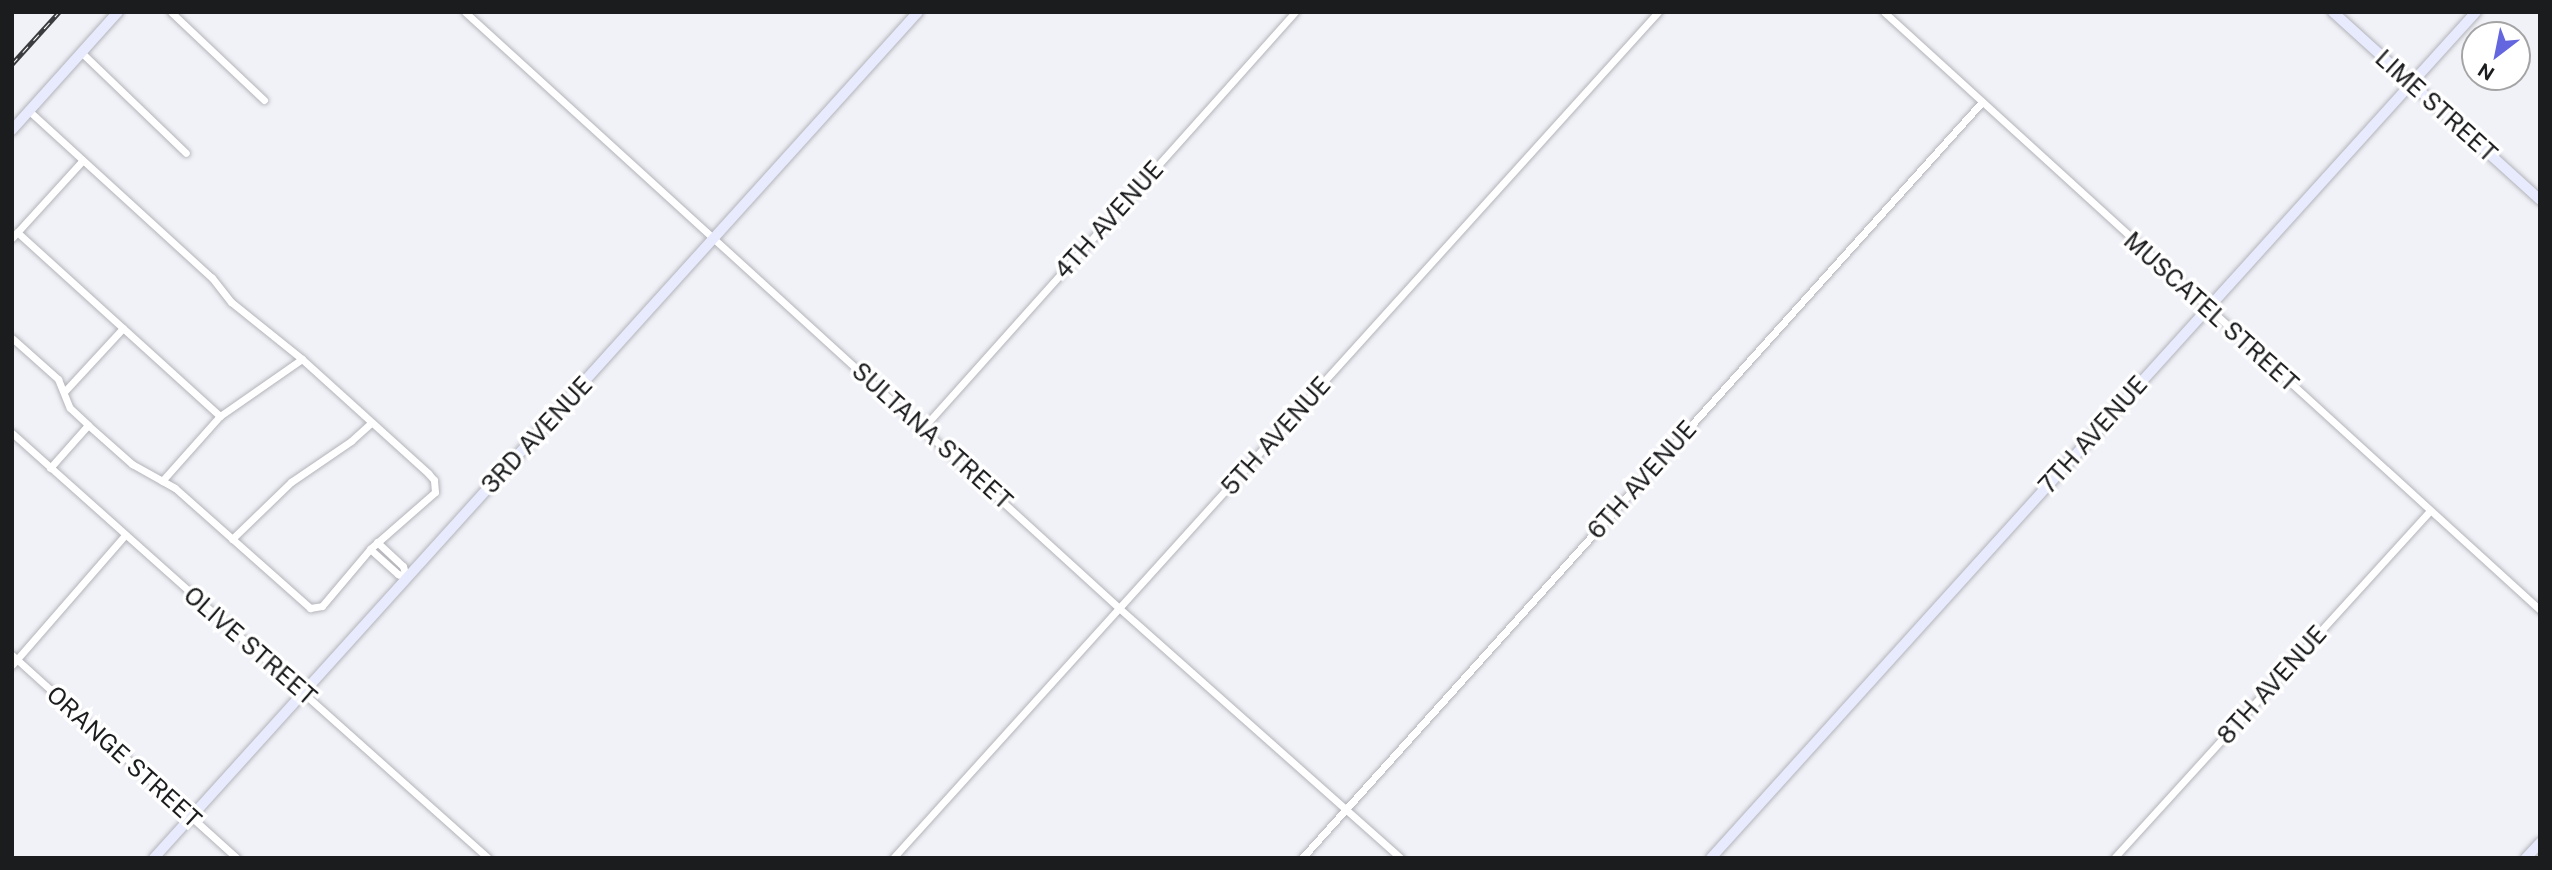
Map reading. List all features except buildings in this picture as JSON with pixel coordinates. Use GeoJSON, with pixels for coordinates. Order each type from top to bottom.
{"type":"FeatureCollection","features":[{"type":"Feature","properties":{"kind":"street"},"geometry":{"type":"LineString","coordinates":[[12,130],[118,12]]}},
{"type":"Feature","properties":{"kind":"street"},"geometry":{"type":"LineString","coordinates":[[171,12],[264,100]]}},
{"type":"Feature","properties":{"kind":"street","name":"SULTANA STREET"},"geometry":{"type":"LineString","coordinates":[[465,12],[1119,608],[1401,858]]}},
{"type":"Feature","properties":{"kind":"street","name":"3RD AVENUE"},"geometry":{"type":"LineString","coordinates":[[154,858],[919,12]]}},
{"type":"Feature","properties":{"kind":"street","name":"4TH AVENUE"},"geometry":{"type":"LineString","coordinates":[[923,428],[1295,12]]}},
{"type":"Feature","properties":{"kind":"street","name":"5TH AVENUE"},"geometry":{"type":"LineString","coordinates":[[893,858],[1658,12]]}},
{"type":"Feature","properties":{"kind":"street","name":"MUSCATEL STREET"},"geometry":{"type":"LineString","coordinates":[[1884,12],[2429,512],[2540,610]]}},
{"type":"Feature","properties":{"kind":"street","name":"LIME STREET"},"geometry":{"type":"LineString","coordinates":[[2333,12],[2540,200]]}},
{"type":"Feature","properties":{"kind":"street","name":"7TH AVENUE"},"geometry":{"type":"LineString","coordinates":[[1711,858],[2476,12]]}},
{"type":"Feature","properties":{"kind":"street"},"geometry":{"type":"LineString","coordinates":[[82,53],[186,153]]}},
{"type":"Feature","properties":{"kind":"street","name":"6TH AVENUE"},"geometry":{"type":"LineString","coordinates":[[1302,858],[1982,102]]}},
{"type":"Feature","properties":{"kind":"street"},"geometry":{"type":"LineString","coordinates":[[12,338],[58,379],[70,408],[88,425],[132,464],[176,488],[310,608],[322,606],[370,549],[429,498],[436,486],[428,473],[302,359],[231,302],[212,278],[29,111]]}},
{"type":"Feature","properties":{"kind":"street"},"geometry":{"type":"LineString","coordinates":[[83,160],[15,235],[220,416]]}},
{"type":"Feature","properties":{"kind":"street"},"geometry":{"type":"LineString","coordinates":[[64,392],[123,328]]}},
{"type":"Feature","properties":{"kind":"street"},"geometry":{"type":"LineString","coordinates":[[162,481],[220,416],[302,359]]}},
{"type":"Feature","properties":{"kind":"street"},"geometry":{"type":"LineString","coordinates":[[232,539],[291,482],[351,441],[371,422]]}},
{"type":"Feature","properties":{"kind":"street"},"geometry":{"type":"LineString","coordinates":[[50,468],[88,425]]}},
{"type":"Feature","properties":{"kind":"street","name":"OLIVE STREET"},"geometry":{"type":"LineString","coordinates":[[12,433],[124,536],[488,858]]}},
{"type":"Feature","properties":{"kind":"street","name":"8TH AVENUE"},"geometry":{"type":"LineString","coordinates":[[2114,858],[2429,512]]}},
{"type":"Feature","properties":{"kind":"street"},"geometry":{"type":"LineString","coordinates":[[14,660],[124,536]]}},
{"type":"Feature","properties":{"kind":"street"},"geometry":{"type":"LineString","coordinates":[[377,542],[403,566],[406,577]]}},
{"type":"Feature","properties":{"kind":"street"},"geometry":{"type":"LineString","coordinates":[[370,549],[398,574],[406,577]]}},
{"type":"Feature","properties":{"kind":"street","name":"ORANGE STREET"},"geometry":{"type":"LineString","coordinates":[[14,660],[237,858]]}},
{"type":"Feature","properties":{"kind":"street"},"geometry":{"type":"LineString","coordinates":[[2526,858],[2540,843]]}},
{"type":"Feature","properties":{"kind":"railway"},"geometry":{"type":"LineString","coordinates":[[12,64],[59,12]]}}]}
